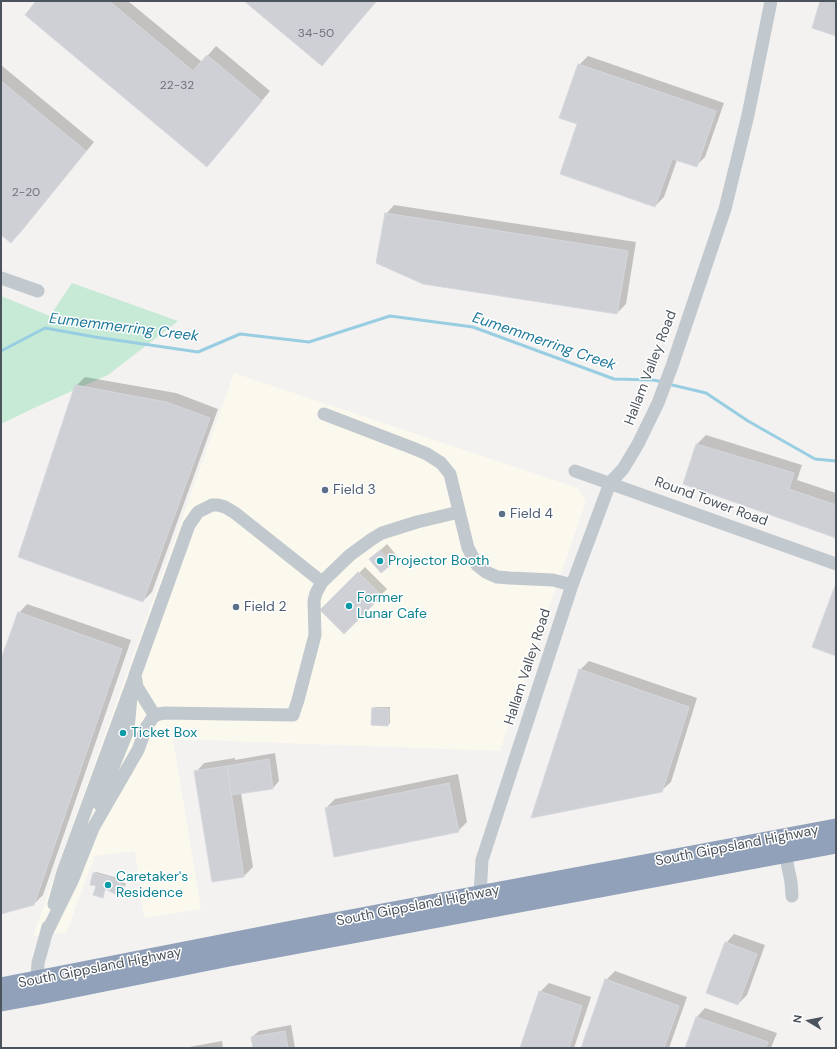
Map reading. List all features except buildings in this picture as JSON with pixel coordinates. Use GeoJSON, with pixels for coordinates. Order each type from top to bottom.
{"type":"FeatureCollection","features":[{"type":"Feature","properties":{"kind":"highway","name":"South Gippsland Highway"},"geometry":{"type":"LineString","coordinates":[[1,1002],[39,988],[228,950],[299,936],[486,904],[784,845],[836,828]]}},
{"type":"Feature","properties":{"kind":"highway","name":"South Gippsland Highway"},"geometry":{"type":"LineString","coordinates":[[784,845],[836,844]]}},
{"type":"Feature","properties":{"kind":"highway","name":"South Gippsland Highway"},"geometry":{"type":"LineString","coordinates":[[1,987],[39,988]]}},
{"type":"Feature","properties":{"kind":"street","name":"Hallam Valley Road"},"geometry":{"type":"LineString","coordinates":[[486,904],[482,860],[572,586],[610,483],[623,469],[638,444],[658,403],[725,209],[748,115],[771,1]]}},
{"type":"Feature","properties":{"kind":"street"},"geometry":{"type":"LineString","coordinates":[[1,278],[38,291]]}},
{"type":"Feature","properties":{"kind":"street"},"geometry":{"type":"LineString","coordinates":[[324,414],[404,444],[427,454],[441,463],[450,474],[470,552],[477,565],[486,572],[497,576],[552,580],[572,586]]}},
{"type":"Feature","properties":{"kind":"street","name":"Round Tower Road"},"geometry":{"type":"LineString","coordinates":[[575,471],[836,564]]}},
{"type":"Feature","properties":{"kind":"street"},"geometry":{"type":"LineString","coordinates":[[132,722],[130,700],[135,675],[189,526],[198,512],[212,505],[218,505],[232,511],[322,582]]}},
{"type":"Feature","properties":{"kind":"street"},"geometry":{"type":"LineString","coordinates":[[132,722],[165,713],[293,715],[315,636],[314,601],[316,593],[322,582],[350,555],[382,533],[417,522],[459,512]]}},
{"type":"Feature","properties":{"kind":"street"},"geometry":{"type":"LineString","coordinates":[[39,988],[38,963],[63,872],[132,722],[135,675]]}},
{"type":"Feature","properties":{"kind":"street"},"geometry":{"type":"LineString","coordinates":[[46,934],[72,881],[132,722],[136,687],[135,675]]}},
{"type":"Feature","properties":{"kind":"street"},"geometry":{"type":"LineString","coordinates":[[92,828],[136,755],[149,722],[132,722]]}},
{"type":"Feature","properties":{"kind":"street"},"geometry":{"type":"LineString","coordinates":[[784,845],[792,896]]}},
{"type":"Feature","properties":{"kind":"shaded area"},"geometry":{"type":"Polygon","coordinates":[[[234,373],[578,488],[586,501],[500,751],[173,739],[201,909],[144,918],[135,851],[95,856],[66,933],[34,936],[32,939],[234,373]]]}},
{"type":"Feature","properties":{"kind":"green space"},"geometry":{"type":"Polygon","coordinates":[[[72,283],[178,321],[108,375],[1,424],[1,296],[50,316],[72,283]]]}},
{"type":"Feature","properties":{"kind":"waterway","name":"Eumemmerring Creek"},"geometry":{"type":"LineString","coordinates":[[1,351],[45,328],[198,352],[240,334],[309,342],[390,316],[473,327],[614,379],[653,380],[663,382]]}},
{"type":"Feature","properties":{"kind":"waterway","name":"Eumemmerring Creek"},"geometry":{"type":"LineString","coordinates":[[668,384],[706,393],[748,421],[815,459],[836,461]]}},
{"type":"Feature","properties":{"kind":"place","name":"Field 3"},"geometry":{"type":"Point","coordinates":[325,490]}},
{"type":"Feature","properties":{"kind":"place","name":"Field 4"},"geometry":{"type":"Point","coordinates":[502,514]}},
{"type":"Feature","properties":{"kind":"place","name":"Projector Booth"},"geometry":{"type":"Point","coordinates":[380,561]}},
{"type":"Feature","properties":{"kind":"place","name":"Former Lunar Cafe"},"geometry":{"type":"Point","coordinates":[349,606]}},
{"type":"Feature","properties":{"kind":"place","name":"Field 2"},"geometry":{"type":"Point","coordinates":[236,607]}},
{"type":"Feature","properties":{"kind":"place","name":"Ticket Box"},"geometry":{"type":"Point","coordinates":[123,733]}},
{"type":"Feature","properties":{"kind":"place","name":"Caretaker's Residence"},"geometry":{"type":"Point","coordinates":[108,885]}}]}
